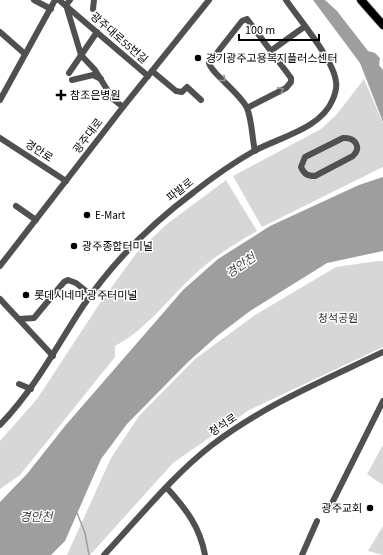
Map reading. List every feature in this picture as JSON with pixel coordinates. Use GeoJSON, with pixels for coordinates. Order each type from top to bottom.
{"type":"FeatureCollection","features":[{"type":"Feature","properties":{"kind":"main road"},"geometry":{"type":"LineString","coordinates":[[361,0],[382,21]]}},
{"type":"Feature","properties":{"kind":"street"},"geometry":{"type":"LineString","coordinates":[[34,0],[51,9]]}},
{"type":"Feature","properties":{"kind":"street"},"geometry":{"type":"LineString","coordinates":[[0,100],[55,0]]}},
{"type":"Feature","properties":{"kind":"street","name":"광주대로55번길"},"geometry":{"type":"LineString","coordinates":[[59,0],[68,3],[96,32],[150,74],[176,91],[182,92],[187,87],[202,100]]}},
{"type":"Feature","properties":{"kind":"street"},"geometry":{"type":"LineString","coordinates":[[93,9],[94,0]]}},
{"type":"Feature","properties":{"kind":"street","name":"광주대로"},"geometry":{"type":"LineString","coordinates":[[0,266],[123,107],[209,0]]}},
{"type":"Feature","properties":{"kind":"street","name":"파발로"},"geometry":{"type":"LineString","coordinates":[[0,425],[30,389],[53,356],[91,295],[113,266],[167,213],[204,184],[254,151],[316,121],[326,112],[334,98],[336,82],[332,67],[286,0]]}},
{"type":"Feature","properties":{"kind":"street"},"geometry":{"type":"LineString","coordinates":[[68,3],[81,54],[102,80],[113,99],[123,107]]}},
{"type":"Feature","properties":{"kind":"street"},"geometry":{"type":"LineString","coordinates":[[247,108],[286,88],[291,82],[290,74],[249,20],[244,19],[210,60],[211,68],[234,90],[247,108],[254,151]]}},
{"type":"Feature","properties":{"kind":"street"},"geometry":{"type":"LineString","coordinates":[[272,50],[304,27]]}},
{"type":"Feature","properties":{"kind":"street"},"geometry":{"type":"LineString","coordinates":[[0,32],[26,54]]}},
{"type":"Feature","properties":{"kind":"street"},"geometry":{"type":"LineString","coordinates":[[69,73],[96,32]]}},
{"type":"Feature","properties":{"kind":"street"},"geometry":{"type":"LineString","coordinates":[[72,80],[93,75],[102,80]]}},
{"type":"Feature","properties":{"kind":"street","name":"경안로"},"geometry":{"type":"LineString","coordinates":[[0,138],[66,181]]}},
{"type":"Feature","properties":{"kind":"street"},"geometry":{"type":"LineString","coordinates":[[343,138],[349,138],[355,141],[358,146],[357,153],[315,176],[308,176],[304,173],[301,167],[305,157],[343,138]]}},
{"type":"Feature","properties":{"kind":"street"},"geometry":{"type":"LineString","coordinates":[[16,206],[36,220]]}},
{"type":"Feature","properties":{"kind":"street"},"geometry":{"type":"LineString","coordinates":[[19,319],[34,318],[64,282],[68,280],[76,283],[91,295]]}},
{"type":"Feature","properties":{"kind":"street"},"geometry":{"type":"LineString","coordinates":[[0,299],[53,356]]}},
{"type":"Feature","properties":{"kind":"street","name":"청석로"},"geometry":{"type":"LineString","coordinates":[[104,555],[167,488],[206,450],[237,427],[291,397],[383,352]]}},
{"type":"Feature","properties":{"kind":"street"},"geometry":{"type":"LineString","coordinates":[[19,384],[30,389]]}},
{"type":"Feature","properties":{"kind":"street"},"geometry":{"type":"LineString","coordinates":[[329,509],[383,401]]}},
{"type":"Feature","properties":{"kind":"street"},"geometry":{"type":"LineString","coordinates":[[167,488],[192,517],[200,534],[206,555]]}},
{"type":"Feature","properties":{"kind":"street"},"geometry":{"type":"LineString","coordinates":[[302,555],[317,521]]}},
{"type":"Feature","properties":{"kind":"green space"},"geometry":{"type":"Polygon","coordinates":[[[364,79],[383,123],[383,167],[262,227],[233,176],[321,129],[337,114],[364,79]]]}},
{"type":"Feature","properties":{"kind":"green space"},"geometry":{"type":"Polygon","coordinates":[[[226,180],[257,231],[209,262],[194,275],[147,323],[115,346],[115,357],[20,475],[0,489],[0,441],[37,399],[100,303],[138,251],[167,224],[226,180]]]}},
{"type":"Feature","properties":{"kind":"green space","name":"청석공원"},"geometry":{"type":"Polygon","coordinates":[[[383,261],[383,347],[249,410],[173,463],[90,555],[67,555],[111,458],[139,416],[195,359],[255,315],[336,267],[383,261]]]}},
{"type":"Feature","properties":{"kind":"green space"},"geometry":{"type":"Polygon","coordinates":[[[383,445],[383,485],[367,474],[383,445]]]}},
{"type":"Feature","properties":{"kind":"green space"},"geometry":{"type":"Polygon","coordinates":[[[383,526],[383,555],[368,551],[383,526]]]}},
{"type":"Feature","properties":{"kind":"water"},"geometry":{"type":"Polygon","coordinates":[[[313,0],[325,0],[337,11],[368,51],[375,53],[380,58],[379,65],[383,70],[383,122],[360,63],[313,0]]]}},
{"type":"Feature","properties":{"kind":"water","name":"경안천"},"geometry":{"type":"Polygon","coordinates":[[[383,177],[383,251],[327,263],[250,311],[217,336],[187,363],[127,424],[101,459],[65,541],[51,555],[0,555],[0,502],[27,474],[65,426],[183,290],[218,259],[270,226],[359,185],[383,177]]]}},
{"type":"Feature","properties":{"kind":"waterway"},"geometry":{"type":"LineString","coordinates":[[77,513],[85,533],[89,555]]}},
{"type":"Feature","properties":{"kind":"place","name":"경기광주고용복지플러스센터"},"geometry":{"type":"Point","coordinates":[198,58]}},
{"type":"Feature","properties":{"kind":"place","name":"참조은병원"},"geometry":{"type":"Point","coordinates":[61,95]}},
{"type":"Feature","properties":{"kind":"place","name":"E-Mart"},"geometry":{"type":"Point","coordinates":[87,215]}},
{"type":"Feature","properties":{"kind":"place","name":"광주종합터미널"},"geometry":{"type":"Point","coordinates":[74,246]}},
{"type":"Feature","properties":{"kind":"place","name":"롯데시네마 광주터미널"},"geometry":{"type":"Point","coordinates":[26,295]}},
{"type":"Feature","properties":{"kind":"place","name":"광주교회"},"geometry":{"type":"Point","coordinates":[370,508]}}]}
